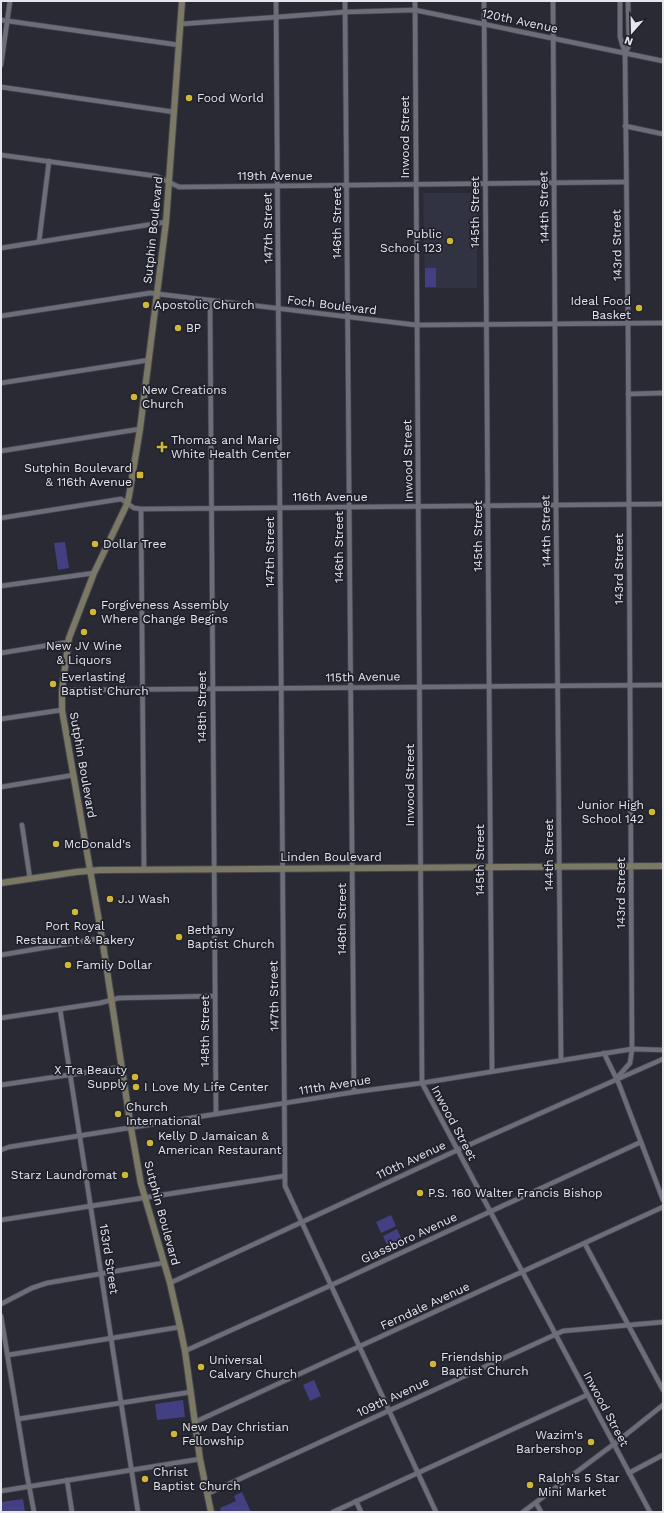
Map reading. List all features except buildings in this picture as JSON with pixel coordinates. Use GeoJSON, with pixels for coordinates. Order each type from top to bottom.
{"type":"FeatureCollection","features":[{"type":"Feature","properties":{"kind":"main road","name":"Sutphin Boulevard"},"geometry":{"type":"LineString","coordinates":[[182,1],[166,222],[158,294],[130,496],[85,593],[68,642],[62,690],[62,710],[102,938],[131,1128],[144,1198],[170,1283],[180,1327],[185,1351],[200,1459],[211,1512]]}},
{"type":"Feature","properties":{"kind":"main road","name":"Linden Boulevard"},"geometry":{"type":"LineString","coordinates":[[1,883],[90,871],[663,866]]}},
{"type":"Feature","properties":{"kind":"street"},"geometry":{"type":"LineString","coordinates":[[1,65],[10,1]]}},
{"type":"Feature","properties":{"kind":"street","name":"147th Street"},"geometry":{"type":"LineString","coordinates":[[276,1],[285,1186],[436,1512]]}},
{"type":"Feature","properties":{"kind":"street","name":"146th Street"},"geometry":{"type":"LineString","coordinates":[[345,1],[354,1092]]}},
{"type":"Feature","properties":{"kind":"street","name":"Inwood Street"},"geometry":{"type":"LineString","coordinates":[[415,1],[422,1083],[650,1512]]}},
{"type":"Feature","properties":{"kind":"street","name":"145th Street"},"geometry":{"type":"LineString","coordinates":[[484,1],[492,1071]]}},
{"type":"Feature","properties":{"kind":"street","name":"144th Street"},"geometry":{"type":"LineString","coordinates":[[553,1],[561,1060]]}},
{"type":"Feature","properties":{"kind":"street","name":"143rd Street"},"geometry":{"type":"LineString","coordinates":[[616,1079],[630,1063],[632,1049],[626,126],[625,53],[620,37],[620,1]]}},
{"type":"Feature","properties":{"kind":"street","name":"143rd Street"},"geometry":{"type":"LineString","coordinates":[[625,53],[628,46],[628,1]]}},
{"type":"Feature","properties":{"kind":"street","name":"120th Avenue"},"geometry":{"type":"LineString","coordinates":[[181,24],[345,12],[414,10],[663,61]]}},
{"type":"Feature","properties":{"kind":"street"},"geometry":{"type":"LineString","coordinates":[[1,20],[179,45]]}},
{"type":"Feature","properties":{"kind":"street"},"geometry":{"type":"LineString","coordinates":[[1,87],[174,112]]}},
{"type":"Feature","properties":{"kind":"street"},"geometry":{"type":"LineString","coordinates":[[626,126],[663,134]]}},
{"type":"Feature","properties":{"kind":"street","name":"119th Avenue"},"geometry":{"type":"LineString","coordinates":[[1,155],[156,176],[179,187],[626,182]]}},
{"type":"Feature","properties":{"kind":"street"},"geometry":{"type":"LineString","coordinates":[[39,242],[49,161]]}},
{"type":"Feature","properties":{"kind":"street"},"geometry":{"type":"LineString","coordinates":[[1,248],[166,222]]}},
{"type":"Feature","properties":{"kind":"street","name":"Foch Boulevard"},"geometry":{"type":"LineString","coordinates":[[1,316],[150,293],[416,325],[663,323]]}},
{"type":"Feature","properties":{"kind":"street","name":"148th Street"},"geometry":{"type":"LineString","coordinates":[[210,300],[216,1114]]}},
{"type":"Feature","properties":{"kind":"street"},"geometry":{"type":"LineString","coordinates":[[1,383],[149,360]]}},
{"type":"Feature","properties":{"kind":"street"},"geometry":{"type":"LineString","coordinates":[[628,394],[663,393]]}},
{"type":"Feature","properties":{"kind":"street"},"geometry":{"type":"LineString","coordinates":[[1,451],[140,429]]}},
{"type":"Feature","properties":{"kind":"street","name":"116th Avenue"},"geometry":{"type":"LineString","coordinates":[[1,518],[121,499],[134,508],[141,509],[663,504]]}},
{"type":"Feature","properties":{"kind":"street"},"geometry":{"type":"LineString","coordinates":[[141,509],[144,870]]}},
{"type":"Feature","properties":{"kind":"street"},"geometry":{"type":"LineString","coordinates":[[1,586],[94,573]]}},
{"type":"Feature","properties":{"kind":"street"},"geometry":{"type":"LineString","coordinates":[[1,653],[68,642]]}},
{"type":"Feature","properties":{"kind":"street","name":"115th Avenue"},"geometry":{"type":"LineString","coordinates":[[62,690],[663,685]]}},
{"type":"Feature","properties":{"kind":"street"},"geometry":{"type":"LineString","coordinates":[[1,719],[62,710]]}},
{"type":"Feature","properties":{"kind":"street"},"geometry":{"type":"LineString","coordinates":[[1,787],[74,775]]}},
{"type":"Feature","properties":{"kind":"street"},"geometry":{"type":"LineString","coordinates":[[22,825],[30,879]]}},
{"type":"Feature","properties":{"kind":"street"},"geometry":{"type":"LineString","coordinates":[[1,954],[102,938]]}},
{"type":"Feature","properties":{"kind":"street"},"geometry":{"type":"LineString","coordinates":[[1,1018],[100,1003],[124,997],[215,996]]}},
{"type":"Feature","properties":{"kind":"street","name":"153rd Street"},"geometry":{"type":"LineString","coordinates":[[60,1009],[138,1512]]}},
{"type":"Feature","properties":{"kind":"street","name":"111th Avenue"},"geometry":{"type":"LineString","coordinates":[[1,1148],[354,1092],[422,1083],[604,1053],[632,1049],[663,1050]]}},
{"type":"Feature","properties":{"kind":"street"},"geometry":{"type":"LineString","coordinates":[[604,1053],[616,1079],[663,1200]]}},
{"type":"Feature","properties":{"kind":"street","name":"110th Avenue"},"geometry":{"type":"LineString","coordinates":[[170,1283],[457,1150],[663,1059]]}},
{"type":"Feature","properties":{"kind":"street"},"geometry":{"type":"LineString","coordinates":[[1,1085],[122,1067]]}},
{"type":"Feature","properties":{"kind":"street","name":"Glassboro Avenue"},"geometry":{"type":"LineString","coordinates":[[185,1351],[641,1142]]}},
{"type":"Feature","properties":{"kind":"street"},"geometry":{"type":"LineString","coordinates":[[1,1220],[284,1176]]}},
{"type":"Feature","properties":{"kind":"street","name":"Ferndale Avenue"},"geometry":{"type":"LineString","coordinates":[[195,1422],[663,1207]]}},
{"type":"Feature","properties":{"kind":"street"},"geometry":{"type":"LineString","coordinates":[[585,1244],[663,1390]]}},
{"type":"Feature","properties":{"kind":"street"},"geometry":{"type":"LineString","coordinates":[[1,1304],[32,1288],[47,1283],[163,1263]]}},
{"type":"Feature","properties":{"kind":"street"},"geometry":{"type":"LineString","coordinates":[[1,1316],[34,1512]]}},
{"type":"Feature","properties":{"kind":"street","name":"109th Avenue"},"geometry":{"type":"LineString","coordinates":[[207,1494],[555,1334],[563,1331],[663,1322]]}},
{"type":"Feature","properties":{"kind":"street"},"geometry":{"type":"LineString","coordinates":[[8,1355],[180,1327]]}},
{"type":"Feature","properties":{"kind":"street"},"geometry":{"type":"LineString","coordinates":[[18,1419],[191,1392]]}},
{"type":"Feature","properties":{"kind":"street"},"geometry":{"type":"LineString","coordinates":[[333,1512],[587,1395]]}},
{"type":"Feature","properties":{"kind":"street"},"geometry":{"type":"LineString","coordinates":[[524,1512],[663,1405]]}},
{"type":"Feature","properties":{"kind":"street"},"geometry":{"type":"LineString","coordinates":[[629,1473],[663,1455]]}},
{"type":"Feature","properties":{"kind":"street"},"geometry":{"type":"LineString","coordinates":[[1,1491],[200,1459]]}},
{"type":"Feature","properties":{"kind":"street"},"geometry":{"type":"LineString","coordinates":[[67,1480],[72,1512]]}},
{"type":"Feature","properties":{"kind":"street"},"geometry":{"type":"LineString","coordinates":[[356,1501],[361,1512]]}},
{"type":"Feature","properties":{"kind":"street"},"geometry":{"type":"LineString","coordinates":[[536,1503],[541,1512]]}},
{"type":"Feature","properties":{"kind":"shaded area","name":"Public School 123"},"geometry":{"type":"Polygon","coordinates":[[[423,193],[477,193],[477,288],[425,288],[423,193]]]}},
{"type":"Feature","properties":{"kind":"shaded area"},"geometry":{"type":"Polygon","coordinates":[[[425,268],[436,268],[436,287],[425,287],[425,268]]]}},
{"type":"Feature","properties":{"kind":"shaded area"},"geometry":{"type":"Polygon","coordinates":[[[65,542],[69,568],[58,570],[54,543],[65,542]]]}},
{"type":"Feature","properties":{"kind":"shaded area"},"geometry":{"type":"Polygon","coordinates":[[[391,1215],[396,1226],[381,1233],[376,1222],[391,1215]]]}},
{"type":"Feature","properties":{"kind":"shaded area"},"geometry":{"type":"Polygon","coordinates":[[[397,1229],[402,1240],[388,1247],[383,1236],[397,1229]]]}},
{"type":"Feature","properties":{"kind":"shaded area"},"geometry":{"type":"Polygon","coordinates":[[[314,1380],[321,1396],[310,1401],[303,1385],[314,1380]]]}},
{"type":"Feature","properties":{"kind":"shaded area"},"geometry":{"type":"Polygon","coordinates":[[[183,1400],[185,1417],[157,1420],[155,1404],[183,1400]]]}},
{"type":"Feature","properties":{"kind":"shaded area"},"geometry":{"type":"Polygon","coordinates":[[[242,1492],[251,1512],[221,1512],[220,1508],[236,1501],[234,1496],[242,1492]]]}},
{"type":"Feature","properties":{"kind":"shaded area"},"geometry":{"type":"Polygon","coordinates":[[[23,1499],[25,1512],[1,1512],[1,1502],[23,1499]]]}},
{"type":"Feature","properties":{"kind":"place","name":"Food World"},"geometry":{"type":"Point","coordinates":[189,98]}},
{"type":"Feature","properties":{"kind":"place","name":"Public School 123"},"geometry":{"type":"Point","coordinates":[450,241]}},
{"type":"Feature","properties":{"kind":"place","name":"Apostolic Church"},"geometry":{"type":"Point","coordinates":[146,305]}},
{"type":"Feature","properties":{"kind":"place","name":"Ideal Food Basket"},"geometry":{"type":"Point","coordinates":[639,308]}},
{"type":"Feature","properties":{"kind":"place","name":"BP"},"geometry":{"type":"Point","coordinates":[178,328]}},
{"type":"Feature","properties":{"kind":"place","name":"New Creations Church"},"geometry":{"type":"Point","coordinates":[134,397]}},
{"type":"Feature","properties":{"kind":"place","name":"Thomas and Marie White Health Center"},"geometry":{"type":"Point","coordinates":[162,447]}},
{"type":"Feature","properties":{"kind":"place","name":"Sutphin Boulevard & 116th Avenue"},"geometry":{"type":"Point","coordinates":[140,475]}},
{"type":"Feature","properties":{"kind":"place","name":"Dollar Tree"},"geometry":{"type":"Point","coordinates":[95,544]}},
{"type":"Feature","properties":{"kind":"place","name":"Forgiveness Assembly Where Change Begins"},"geometry":{"type":"Point","coordinates":[93,612]}},
{"type":"Feature","properties":{"kind":"place","name":"New JV Wine & Liquors"},"geometry":{"type":"Point","coordinates":[84,632]}},
{"type":"Feature","properties":{"kind":"place","name":"Everlasting Baptist Church"},"geometry":{"type":"Point","coordinates":[53,684]}},
{"type":"Feature","properties":{"kind":"place","name":"Junior High School 142"},"geometry":{"type":"Point","coordinates":[652,812]}},
{"type":"Feature","properties":{"kind":"place","name":"McDonald's"},"geometry":{"type":"Point","coordinates":[56,844]}},
{"type":"Feature","properties":{"kind":"place","name":"J.J Wash"},"geometry":{"type":"Point","coordinates":[110,899]}},
{"type":"Feature","properties":{"kind":"place","name":"Port Royal Restaurant & Bakery"},"geometry":{"type":"Point","coordinates":[75,912]}},
{"type":"Feature","properties":{"kind":"place","name":"Bethany Baptist Church"},"geometry":{"type":"Point","coordinates":[179,937]}},
{"type":"Feature","properties":{"kind":"place","name":"Family Dollar"},"geometry":{"type":"Point","coordinates":[68,965]}},
{"type":"Feature","properties":{"kind":"place","name":"X Tra Beauty Supply"},"geometry":{"type":"Point","coordinates":[135,1077]}},
{"type":"Feature","properties":{"kind":"place","name":"I Love My Life Center"},"geometry":{"type":"Point","coordinates":[136,1087]}},
{"type":"Feature","properties":{"kind":"place","name":"Church International"},"geometry":{"type":"Point","coordinates":[118,1114]}},
{"type":"Feature","properties":{"kind":"place","name":"Kelly D Jamaican & American Restaurant"},"geometry":{"type":"Point","coordinates":[150,1143]}},
{"type":"Feature","properties":{"kind":"place","name":"Starz Laundromat"},"geometry":{"type":"Point","coordinates":[125,1175]}},
{"type":"Feature","properties":{"kind":"place","name":"P.S. 160 Walter Francis Bishop"},"geometry":{"type":"Point","coordinates":[420,1193]}},
{"type":"Feature","properties":{"kind":"place","name":"Friendship Baptist Church"},"geometry":{"type":"Point","coordinates":[433,1364]}},
{"type":"Feature","properties":{"kind":"place","name":"Universal Calvary Church"},"geometry":{"type":"Point","coordinates":[201,1367]}},
{"type":"Feature","properties":{"kind":"place","name":"New Day Christian Fellowship"},"geometry":{"type":"Point","coordinates":[174,1434]}},
{"type":"Feature","properties":{"kind":"place","name":"Wazim's Barbershop"},"geometry":{"type":"Point","coordinates":[591,1442]}},
{"type":"Feature","properties":{"kind":"place","name":"Christ Baptist Church"},"geometry":{"type":"Point","coordinates":[145,1479]}},
{"type":"Feature","properties":{"kind":"place","name":"Ralph's 5 Star Mini Market"},"geometry":{"type":"Point","coordinates":[530,1485]}}]}
